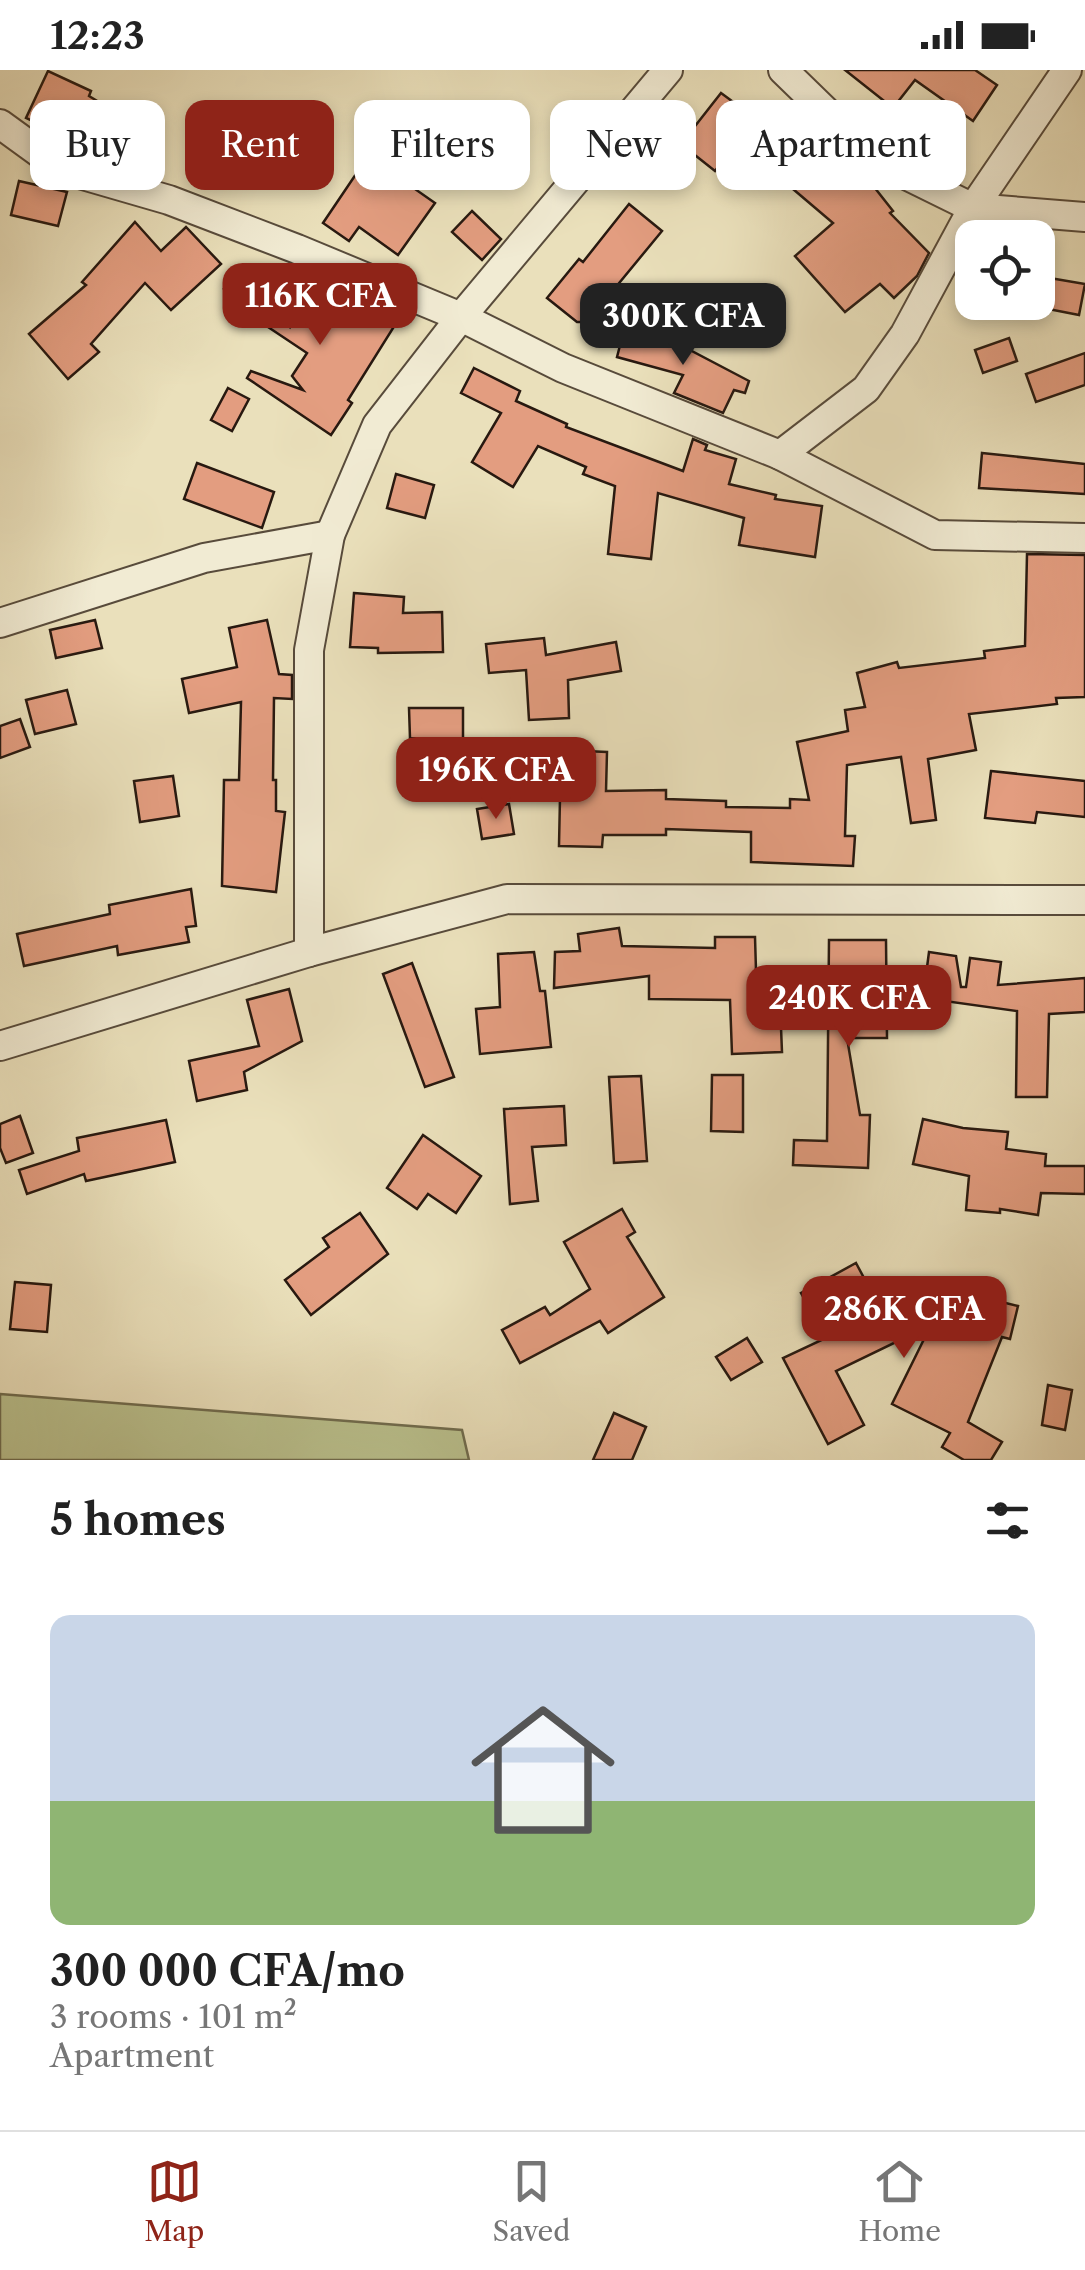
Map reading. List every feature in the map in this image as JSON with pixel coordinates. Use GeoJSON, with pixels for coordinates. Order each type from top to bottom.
{"type":"FeatureCollection","features":[{"type":"Feature","properties":{"kind":"street"},"geometry":{"type":"LineString","coordinates":[[309,952],[309,650],[330,534],[377,425],[461,316],[668,70]]}},
{"type":"Feature","properties":{"kind":"street"},"geometry":{"type":"LineString","coordinates":[[783,70],[852,138],[906,176],[973,208],[1085,217]]}},
{"type":"Feature","properties":{"kind":"street"},"geometry":{"type":"LineString","coordinates":[[780,455],[866,389],[905,334],[973,208],[1067,70]]}},
{"type":"Feature","properties":{"kind":"street"},"geometry":{"type":"LineString","coordinates":[[0,124],[62,168],[169,200],[461,316],[563,368],[780,455],[935,535],[1085,538]]}},
{"type":"Feature","properties":{"kind":"street"},"geometry":{"type":"LineString","coordinates":[[0,623],[204,558],[330,534]]}},
{"type":"Feature","properties":{"kind":"street"},"geometry":{"type":"LineString","coordinates":[[0,1046],[309,952],[507,899],[1085,900]]}},
{"type":"Feature","properties":{"kind":"green space"},"geometry":{"type":"Polygon","coordinates":[[[0,1394],[462,1430],[469,1460],[0,1460],[0,1394]]]}},
{"type":"Feature","properties":{"kind":"building"},"geometry":{"type":"Polygon","coordinates":[[[845,70],[975,70],[997,85],[973,121],[966,116],[966,100],[943,100],[915,80],[899,100],[883,100],[845,70]]]}},
{"type":"Feature","properties":{"kind":"building"},"geometry":{"type":"Polygon","coordinates":[[[48,71],[91,91],[89,96],[96,100],[34,100],[48,71]]]}},
{"type":"Feature","properties":{"kind":"building"},"geometry":{"type":"Polygon","coordinates":[[[721,93],[731,100],[716,100],[715,171],[696,156],[696,125],[721,93]]]}},
{"type":"Feature","properties":{"kind":"building"},"geometry":{"type":"Polygon","coordinates":[[[354,177],[354,190],[416,190],[435,203],[398,255],[359,227],[349,241],[323,223],[354,177]]]}},
{"type":"Feature","properties":{"kind":"building"},"geometry":{"type":"Polygon","coordinates":[[[19,181],[30,184],[30,190],[67,192],[58,226],[11,215],[19,181]]]}},
{"type":"Feature","properties":{"kind":"building"},"geometry":{"type":"Polygon","coordinates":[[[794,190],[876,190],[893,211],[890,213],[929,253],[917,276],[894,298],[880,284],[845,312],[795,256],[833,223],[794,190]]]}},
{"type":"Feature","properties":{"kind":"building"},"geometry":{"type":"Polygon","coordinates":[[[629,204],[662,231],[587,322],[577,322],[547,298],[579,259],[583,262],[629,204]]]}},
{"type":"Feature","properties":{"kind":"building"},"geometry":{"type":"Polygon","coordinates":[[[472,211],[501,239],[482,260],[452,232],[472,211]]]}},
{"type":"Feature","properties":{"kind":"building"},"geometry":{"type":"Polygon","coordinates":[[[135,222],[161,251],[186,227],[221,264],[171,310],[145,283],[91,344],[99,352],[68,379],[29,334],[86,285],[82,282],[135,222]]]}},
{"type":"Feature","properties":{"kind":"building"},"geometry":{"type":"Polygon","coordinates":[[[246,272],[290,327],[315,284],[360,309],[368,297],[400,317],[331,435],[247,378],[251,371],[303,390],[292,376],[307,353],[256,319],[250,323],[224,289],[246,272]]]}},
{"type":"Feature","properties":{"kind":"building"},"geometry":{"type":"Polygon","coordinates":[[[1055,279],[1085,284],[1079,315],[1055,310],[1055,279]]]}},
{"type":"Feature","properties":{"kind":"building"},"geometry":{"type":"Polygon","coordinates":[[[625,326],[665,337],[749,381],[745,393],[734,390],[723,413],[674,393],[683,375],[617,357],[625,326]]]}},
{"type":"Feature","properties":{"kind":"building"},"geometry":{"type":"Polygon","coordinates":[[[1009,338],[1017,361],[983,373],[975,350],[1009,338]]]}},
{"type":"Feature","properties":{"kind":"building"},"geometry":{"type":"Polygon","coordinates":[[[1085,353],[1085,385],[1036,402],[1026,374],[1085,353]]]}},
{"type":"Feature","properties":{"kind":"building"},"geometry":{"type":"Polygon","coordinates":[[[474,368],[520,391],[516,401],[567,424],[566,427],[683,471],[693,439],[707,445],[705,450],[736,459],[729,484],[776,495],[775,499],[822,506],[815,557],[739,545],[744,518],[658,493],[651,559],[608,554],[615,486],[583,474],[586,467],[538,446],[513,487],[472,462],[501,413],[461,393],[474,368]]]}},
{"type":"Feature","properties":{"kind":"building"},"geometry":{"type":"Polygon","coordinates":[[[228,388],[249,399],[232,431],[211,420],[228,388]]]}},
{"type":"Feature","properties":{"kind":"building"},"geometry":{"type":"Polygon","coordinates":[[[982,453],[1085,464],[1085,494],[979,488],[982,453]]]}},
{"type":"Feature","properties":{"kind":"building"},"geometry":{"type":"Polygon","coordinates":[[[197,463],[274,492],[262,528],[184,499],[197,463]]]}},
{"type":"Feature","properties":{"kind":"building"},"geometry":{"type":"Polygon","coordinates":[[[396,474],[434,485],[425,518],[387,508],[396,474]]]}},
{"type":"Feature","properties":{"kind":"building"},"geometry":{"type":"Polygon","coordinates":[[[1027,554],[1085,555],[1085,697],[1056,698],[1057,704],[969,714],[976,750],[928,759],[936,820],[911,823],[901,757],[847,765],[845,836],[855,836],[853,866],[751,862],[751,832],[666,829],[666,835],[603,835],[602,847],[559,846],[561,750],[607,752],[606,791],[666,790],[666,799],[726,801],[726,807],[790,808],[790,799],[809,800],[797,742],[848,731],[845,710],[865,707],[857,673],[897,662],[899,668],[985,658],[984,651],[1025,646],[1027,554]]]}},
{"type":"Feature","properties":{"kind":"building"},"geometry":{"type":"Polygon","coordinates":[[[354,593],[404,597],[403,613],[442,612],[443,652],[378,653],[378,648],[350,647],[354,593]]]}},
{"type":"Feature","properties":{"kind":"building"},"geometry":{"type":"Polygon","coordinates":[[[95,620],[102,648],[56,658],[50,630],[95,620]]]}},
{"type":"Feature","properties":{"kind":"building"},"geometry":{"type":"Polygon","coordinates":[[[267,620],[279,674],[292,675],[292,699],[274,698],[273,780],[276,811],[285,812],[276,892],[222,886],[224,780],[239,780],[241,702],[189,713],[182,679],[237,667],[229,628],[267,620]]]}},
{"type":"Feature","properties":{"kind":"building"},"geometry":{"type":"Polygon","coordinates":[[[544,638],[546,655],[616,642],[621,671],[568,680],[569,718],[529,720],[526,670],[489,673],[486,644],[544,638]]]}},
{"type":"Feature","properties":{"kind":"building"},"geometry":{"type":"Polygon","coordinates":[[[67,690],[76,724],[35,734],[26,700],[67,690]]]}},
{"type":"Feature","properties":{"kind":"building"},"geometry":{"type":"Polygon","coordinates":[[[409,708],[463,708],[463,739],[410,738],[409,708]]]}},
{"type":"Feature","properties":{"kind":"building"},"geometry":{"type":"Polygon","coordinates":[[[20,719],[30,747],[0,758],[0,726],[20,719]]]}},
{"type":"Feature","properties":{"kind":"building"},"geometry":{"type":"Polygon","coordinates":[[[991,771],[1085,781],[1085,817],[1037,812],[1035,823],[985,818],[991,771]]]}},
{"type":"Feature","properties":{"kind":"building"},"geometry":{"type":"Polygon","coordinates":[[[173,776],[179,816],[140,822],[134,781],[173,776]]]}},
{"type":"Feature","properties":{"kind":"building"},"geometry":{"type":"Polygon","coordinates":[[[509,804],[514,834],[482,839],[477,809],[509,804]]]}},
{"type":"Feature","properties":{"kind":"building"},"geometry":{"type":"Polygon","coordinates":[[[191,889],[196,926],[186,927],[189,942],[118,955],[117,946],[24,966],[17,934],[110,914],[109,905],[191,889]]]}},
{"type":"Feature","properties":{"kind":"building"},"geometry":{"type":"Polygon","coordinates":[[[619,928],[622,946],[715,948],[715,937],[755,937],[757,1004],[780,1003],[782,1052],[732,1054],[730,1000],[649,999],[649,976],[554,988],[555,952],[580,951],[578,934],[619,928]]]}},
{"type":"Feature","properties":{"kind":"building"},"geometry":{"type":"Polygon","coordinates":[[[829,940],[886,940],[887,1038],[847,1038],[860,1115],[870,1115],[868,1168],[793,1165],[794,1140],[827,1141],[829,940]]]}},
{"type":"Feature","properties":{"kind":"building"},"geometry":{"type":"Polygon","coordinates":[[[534,952],[540,991],[545,991],[551,1047],[480,1054],[476,1009],[500,1007],[498,954],[534,952]]]}},
{"type":"Feature","properties":{"kind":"building"},"geometry":{"type":"Polygon","coordinates":[[[929,952],[956,956],[961,987],[966,987],[970,958],[1001,962],[998,985],[1085,978],[1085,1012],[1049,1014],[1047,1097],[1016,1097],[1017,1011],[923,998],[929,952]]]}},
{"type":"Feature","properties":{"kind":"building"},"geometry":{"type":"Polygon","coordinates":[[[412,963],[454,1077],[425,1087],[383,974],[412,963]]]}},
{"type":"Feature","properties":{"kind":"building"},"geometry":{"type":"Polygon","coordinates":[[[289,989],[302,1041],[244,1072],[247,1090],[197,1101],[189,1061],[259,1046],[247,1000],[289,989]]]}},
{"type":"Feature","properties":{"kind":"building"},"geometry":{"type":"Polygon","coordinates":[[[712,1075],[743,1075],[743,1132],[711,1131],[712,1075]]]}},
{"type":"Feature","properties":{"kind":"building"},"geometry":{"type":"Polygon","coordinates":[[[641,1076],[647,1161],[614,1163],[609,1077],[641,1076]]]}},
{"type":"Feature","properties":{"kind":"building"},"geometry":{"type":"Polygon","coordinates":[[[564,1106],[566,1145],[532,1147],[538,1201],[510,1204],[504,1109],[564,1106]]]}},
{"type":"Feature","properties":{"kind":"building"},"geometry":{"type":"Polygon","coordinates":[[[20,1116],[33,1153],[6,1163],[0,1148],[0,1124],[20,1116]]]}},
{"type":"Feature","properties":{"kind":"building"},"geometry":{"type":"Polygon","coordinates":[[[923,1119],[1008,1132],[1006,1149],[1046,1154],[1045,1166],[1085,1166],[1085,1194],[1041,1193],[1038,1215],[1000,1209],[1000,1213],[966,1210],[969,1176],[913,1164],[923,1119]]]}},
{"type":"Feature","properties":{"kind":"building"},"geometry":{"type":"Polygon","coordinates":[[[166,1120],[175,1162],[86,1181],[84,1174],[27,1194],[19,1170],[79,1151],[77,1138],[166,1120]]]}},
{"type":"Feature","properties":{"kind":"building"},"geometry":{"type":"Polygon","coordinates":[[[423,1135],[481,1176],[456,1213],[428,1194],[417,1209],[387,1188],[423,1135]]]}},
{"type":"Feature","properties":{"kind":"building"},"geometry":{"type":"Polygon","coordinates":[[[622,1209],[635,1232],[627,1237],[664,1297],[608,1333],[600,1321],[520,1363],[502,1330],[545,1307],[550,1315],[590,1289],[564,1242],[622,1209]]]}},
{"type":"Feature","properties":{"kind":"building"},"geometry":{"type":"Polygon","coordinates":[[[360,1213],[388,1254],[311,1315],[285,1280],[329,1247],[323,1238],[360,1213]]]}},
{"type":"Feature","properties":{"kind":"building"},"geometry":{"type":"Polygon","coordinates":[[[856,1263],[864,1278],[862,1317],[888,1321],[954,1304],[957,1291],[1018,1306],[1010,1339],[1002,1337],[968,1422],[1002,1442],[991,1460],[964,1460],[942,1447],[950,1433],[892,1404],[931,1325],[836,1371],[864,1425],[828,1444],[783,1358],[826,1338],[801,1293],[856,1263]]]}},
{"type":"Feature","properties":{"kind":"building"},"geometry":{"type":"Polygon","coordinates":[[[15,1282],[51,1285],[47,1332],[10,1329],[15,1282]]]}},
{"type":"Feature","properties":{"kind":"building"},"geometry":{"type":"Polygon","coordinates":[[[747,1338],[762,1362],[731,1380],[716,1357],[747,1338]]]}},
{"type":"Feature","properties":{"kind":"building"},"geometry":{"type":"Polygon","coordinates":[[[1048,1385],[1072,1390],[1065,1430],[1042,1425],[1048,1385]]]}},
{"type":"Feature","properties":{"kind":"building"},"geometry":{"type":"Polygon","coordinates":[[[614,1413],[646,1427],[632,1460],[593,1460],[614,1413]]]}}]}
